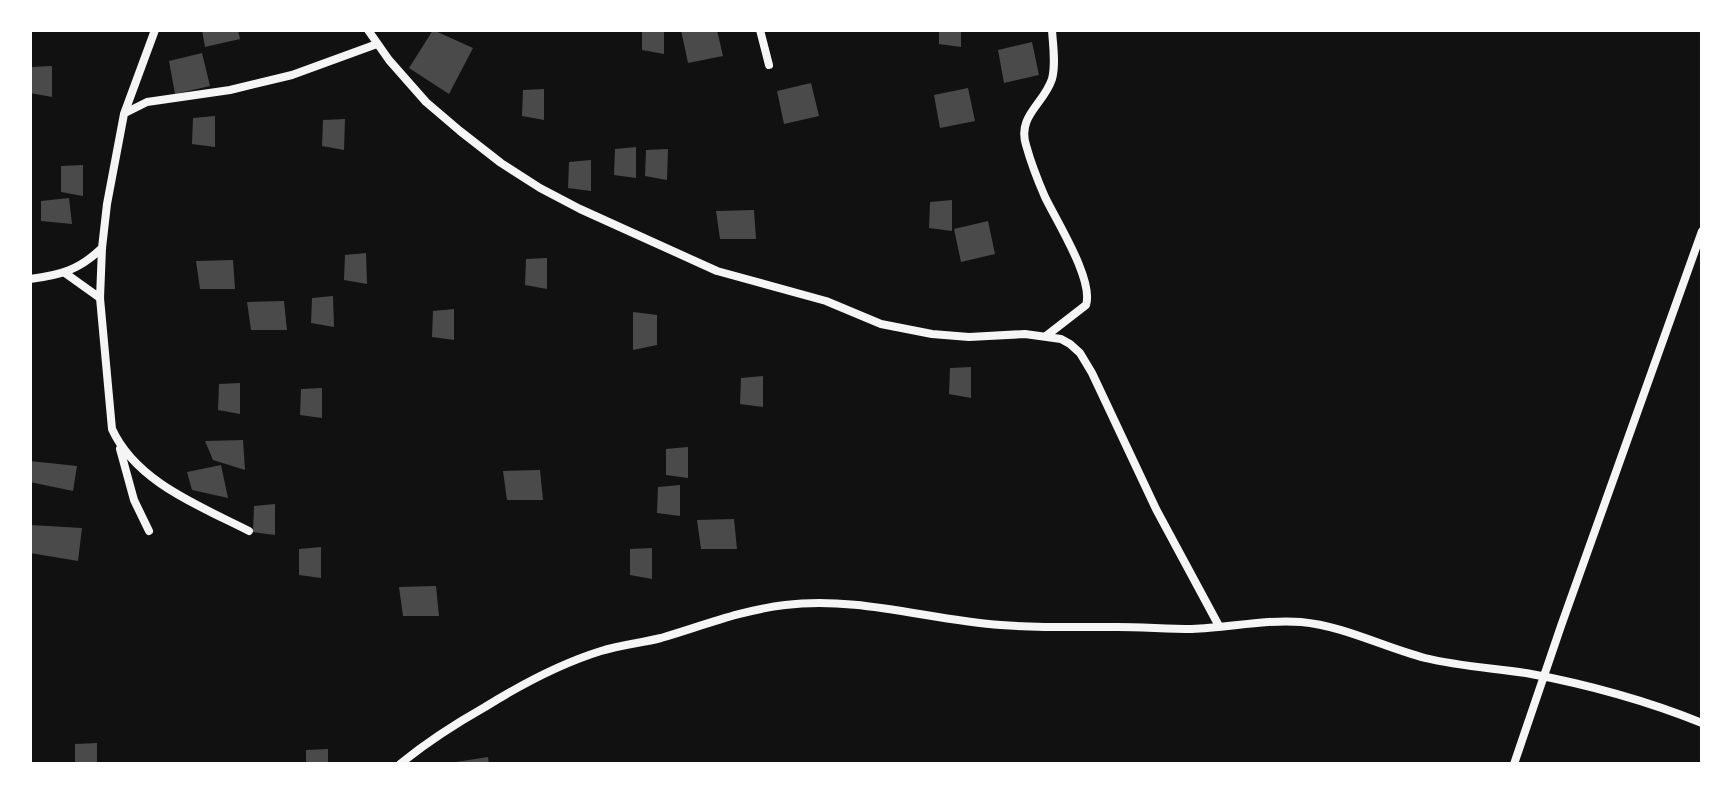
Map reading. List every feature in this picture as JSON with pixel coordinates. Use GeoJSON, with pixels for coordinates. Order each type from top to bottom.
{"type":"FeatureCollection","features":[{"type":"Feature","properties":{"kind":"street"},"geometry":{"type":"LineString","coordinates":[[149,531],[134,500],[112,429],[100,298],[107,204],[124,114],[155,30]]}},
{"type":"Feature","properties":{"kind":"street"},"geometry":{"type":"LineString","coordinates":[[368,30],[426,102],[501,163],[540,188],[684,257],[717,271],[826,301],[894,327],[969,337],[1046,336],[1070,344],[1080,353],[1092,373],[1156,509],[1219,626]]}},
{"type":"Feature","properties":{"kind":"street"},"geometry":{"type":"LineString","coordinates":[[760,30],[769,65]]}},
{"type":"Feature","properties":{"kind":"street"},"geometry":{"type":"LineString","coordinates":[[1046,336],[1086,305],[1088,299],[1083,272],[1044,194],[1024,141],[1023,131],[1030,112],[1051,81],[1054,68],[1052,30]]}},
{"type":"Feature","properties":{"kind":"street"},"geometry":{"type":"LineString","coordinates":[[124,114],[147,102],[230,90],[292,75],[377,44]]}},
{"type":"Feature","properties":{"kind":"street"},"geometry":{"type":"LineString","coordinates":[[134,87],[147,102]]}},
{"type":"Feature","properties":{"kind":"street"},"geometry":{"type":"LineString","coordinates":[[1514,764],[1702,231]]}},
{"type":"Feature","properties":{"kind":"street"},"geometry":{"type":"LineString","coordinates":[[30,279],[65,273],[102,248]]}},
{"type":"Feature","properties":{"kind":"street"},"geometry":{"type":"LineString","coordinates":[[65,273],[100,298]]}},
{"type":"Feature","properties":{"kind":"street"},"geometry":{"type":"LineString","coordinates":[[118,444],[146,474],[249,531]]}},
{"type":"Feature","properties":{"kind":"street"},"geometry":{"type":"LineString","coordinates":[[400,764],[447,729],[549,670],[603,651],[741,613],[784,605],[843,603],[945,619],[1060,628],[1195,629],[1299,622],[1352,634],[1423,657],[1612,691],[1702,723]]}},
{"type":"Feature","properties":{"kind":"building"},"geometry":{"type":"Polygon","coordinates":[[[202,30],[238,30],[240,39],[205,47],[202,30]]]}},
{"type":"Feature","properties":{"kind":"building"},"geometry":{"type":"Polygon","coordinates":[[[433,30],[473,48],[449,94],[409,68],[433,30]]]}},
{"type":"Feature","properties":{"kind":"building"},"geometry":{"type":"Polygon","coordinates":[[[642,30],[664,30],[664,54],[642,50],[642,30]]]}},
{"type":"Feature","properties":{"kind":"building"},"geometry":{"type":"Polygon","coordinates":[[[681,30],[717,30],[723,56],[688,63],[681,30]]]}},
{"type":"Feature","properties":{"kind":"building"},"geometry":{"type":"Polygon","coordinates":[[[939,30],[961,30],[961,47],[939,44],[939,30]]]}},
{"type":"Feature","properties":{"kind":"building"},"geometry":{"type":"Polygon","coordinates":[[[1032,42],[1039,75],[1004,83],[998,50],[1032,42]]]}},
{"type":"Feature","properties":{"kind":"building"},"geometry":{"type":"Polygon","coordinates":[[[202,53],[210,86],[175,94],[169,61],[202,53]]]}},
{"type":"Feature","properties":{"kind":"building"},"geometry":{"type":"Polygon","coordinates":[[[52,66],[52,97],[30,93],[31,67],[52,66]]]}},
{"type":"Feature","properties":{"kind":"building"},"geometry":{"type":"Polygon","coordinates":[[[811,83],[819,116],[784,124],[777,91],[811,83]]]}},
{"type":"Feature","properties":{"kind":"building"},"geometry":{"type":"Polygon","coordinates":[[[968,88],[975,121],[940,128],[934,95],[968,88]]]}},
{"type":"Feature","properties":{"kind":"building"},"geometry":{"type":"Polygon","coordinates":[[[544,89],[544,120],[522,116],[523,90],[544,89]]]}},
{"type":"Feature","properties":{"kind":"building"},"geometry":{"type":"Polygon","coordinates":[[[215,116],[215,147],[192,144],[193,118],[215,116]]]}},
{"type":"Feature","properties":{"kind":"building"},"geometry":{"type":"Polygon","coordinates":[[[345,119],[344,150],[322,146],[323,120],[345,119]]]}},
{"type":"Feature","properties":{"kind":"building"},"geometry":{"type":"Polygon","coordinates":[[[636,147],[636,178],[614,175],[615,149],[636,147]]]}},
{"type":"Feature","properties":{"kind":"building"},"geometry":{"type":"Polygon","coordinates":[[[668,149],[667,180],[645,176],[646,150],[668,149]]]}},
{"type":"Feature","properties":{"kind":"building"},"geometry":{"type":"Polygon","coordinates":[[[591,160],[591,191],[568,188],[569,162],[591,160]]]}},
{"type":"Feature","properties":{"kind":"building"},"geometry":{"type":"Polygon","coordinates":[[[83,165],[83,196],[61,192],[61,166],[83,165]]]}},
{"type":"Feature","properties":{"kind":"building"},"geometry":{"type":"Polygon","coordinates":[[[69,198],[72,224],[41,221],[41,201],[69,198]]]}},
{"type":"Feature","properties":{"kind":"building"},"geometry":{"type":"Polygon","coordinates":[[[952,200],[952,231],[929,228],[930,202],[952,200]]]}},
{"type":"Feature","properties":{"kind":"building"},"geometry":{"type":"Polygon","coordinates":[[[754,210],[756,239],[720,239],[716,211],[754,210]]]}},
{"type":"Feature","properties":{"kind":"building"},"geometry":{"type":"Polygon","coordinates":[[[988,221],[995,254],[961,262],[954,229],[988,221]]]}},
{"type":"Feature","properties":{"kind":"building"},"geometry":{"type":"Polygon","coordinates":[[[366,253],[367,284],[344,280],[345,255],[366,253]]]}},
{"type":"Feature","properties":{"kind":"building"},"geometry":{"type":"Polygon","coordinates":[[[547,258],[547,289],[525,285],[526,259],[547,258]]]}},
{"type":"Feature","properties":{"kind":"building"},"geometry":{"type":"Polygon","coordinates":[[[233,260],[235,289],[200,289],[196,261],[233,260]]]}},
{"type":"Feature","properties":{"kind":"building"},"geometry":{"type":"Polygon","coordinates":[[[333,296],[334,327],[311,323],[312,298],[333,296]]]}},
{"type":"Feature","properties":{"kind":"building"},"geometry":{"type":"Polygon","coordinates":[[[284,301],[287,330],[251,330],[247,302],[284,301]]]}},
{"type":"Feature","properties":{"kind":"building"},"geometry":{"type":"Polygon","coordinates":[[[454,309],[454,340],[432,337],[433,311],[454,309]]]}},
{"type":"Feature","properties":{"kind":"building"},"geometry":{"type":"Polygon","coordinates":[[[633,312],[657,315],[657,345],[633,350],[633,312]]]}},
{"type":"Feature","properties":{"kind":"building"},"geometry":{"type":"Polygon","coordinates":[[[971,367],[971,398],[949,394],[950,368],[971,367]]]}},
{"type":"Feature","properties":{"kind":"building"},"geometry":{"type":"Polygon","coordinates":[[[763,376],[763,407],[740,404],[741,378],[763,376]]]}},
{"type":"Feature","properties":{"kind":"building"},"geometry":{"type":"Polygon","coordinates":[[[240,383],[240,414],[218,410],[219,384],[240,383]]]}},
{"type":"Feature","properties":{"kind":"building"},"geometry":{"type":"Polygon","coordinates":[[[322,388],[322,418],[300,415],[301,389],[322,388]]]}},
{"type":"Feature","properties":{"kind":"building"},"geometry":{"type":"Polygon","coordinates":[[[243,440],[245,470],[213,460],[205,441],[243,440]]]}},
{"type":"Feature","properties":{"kind":"building"},"geometry":{"type":"Polygon","coordinates":[[[688,447],[688,478],[666,475],[666,449],[688,447]]]}},
{"type":"Feature","properties":{"kind":"building"},"geometry":{"type":"Polygon","coordinates":[[[30,461],[77,466],[73,491],[30,482],[30,461]]]}},
{"type":"Feature","properties":{"kind":"building"},"geometry":{"type":"Polygon","coordinates":[[[221,465],[228,498],[192,490],[187,472],[221,465]]]}},
{"type":"Feature","properties":{"kind":"building"},"geometry":{"type":"Polygon","coordinates":[[[540,470],[543,500],[507,500],[503,471],[540,470]]]}},
{"type":"Feature","properties":{"kind":"building"},"geometry":{"type":"Polygon","coordinates":[[[680,485],[680,516],[657,513],[658,487],[680,485]]]}},
{"type":"Feature","properties":{"kind":"building"},"geometry":{"type":"Polygon","coordinates":[[[275,504],[275,535],[253,532],[254,506],[275,504]]]}},
{"type":"Feature","properties":{"kind":"building"},"geometry":{"type":"Polygon","coordinates":[[[734,519],[737,549],[701,549],[697,520],[734,519]]]}},
{"type":"Feature","properties":{"kind":"building"},"geometry":{"type":"Polygon","coordinates":[[[30,525],[82,528],[78,561],[30,553],[30,525]]]}},
{"type":"Feature","properties":{"kind":"building"},"geometry":{"type":"Polygon","coordinates":[[[321,547],[321,578],[299,575],[299,549],[321,547]]]}},
{"type":"Feature","properties":{"kind":"building"},"geometry":{"type":"Polygon","coordinates":[[[652,548],[652,579],[630,575],[630,549],[652,548]]]}},
{"type":"Feature","properties":{"kind":"building"},"geometry":{"type":"Polygon","coordinates":[[[436,586],[439,616],[403,616],[399,587],[436,586]]]}},
{"type":"Feature","properties":{"kind":"building"},"geometry":{"type":"Polygon","coordinates":[[[97,743],[97,764],[75,764],[75,744],[97,743]]]}},
{"type":"Feature","properties":{"kind":"building"},"geometry":{"type":"Polygon","coordinates":[[[328,749],[328,764],[306,764],[306,750],[328,749]]]}},
{"type":"Feature","properties":{"kind":"building"},"geometry":{"type":"Polygon","coordinates":[[[488,757],[489,764],[456,764],[456,762],[488,757]]]}}]}
